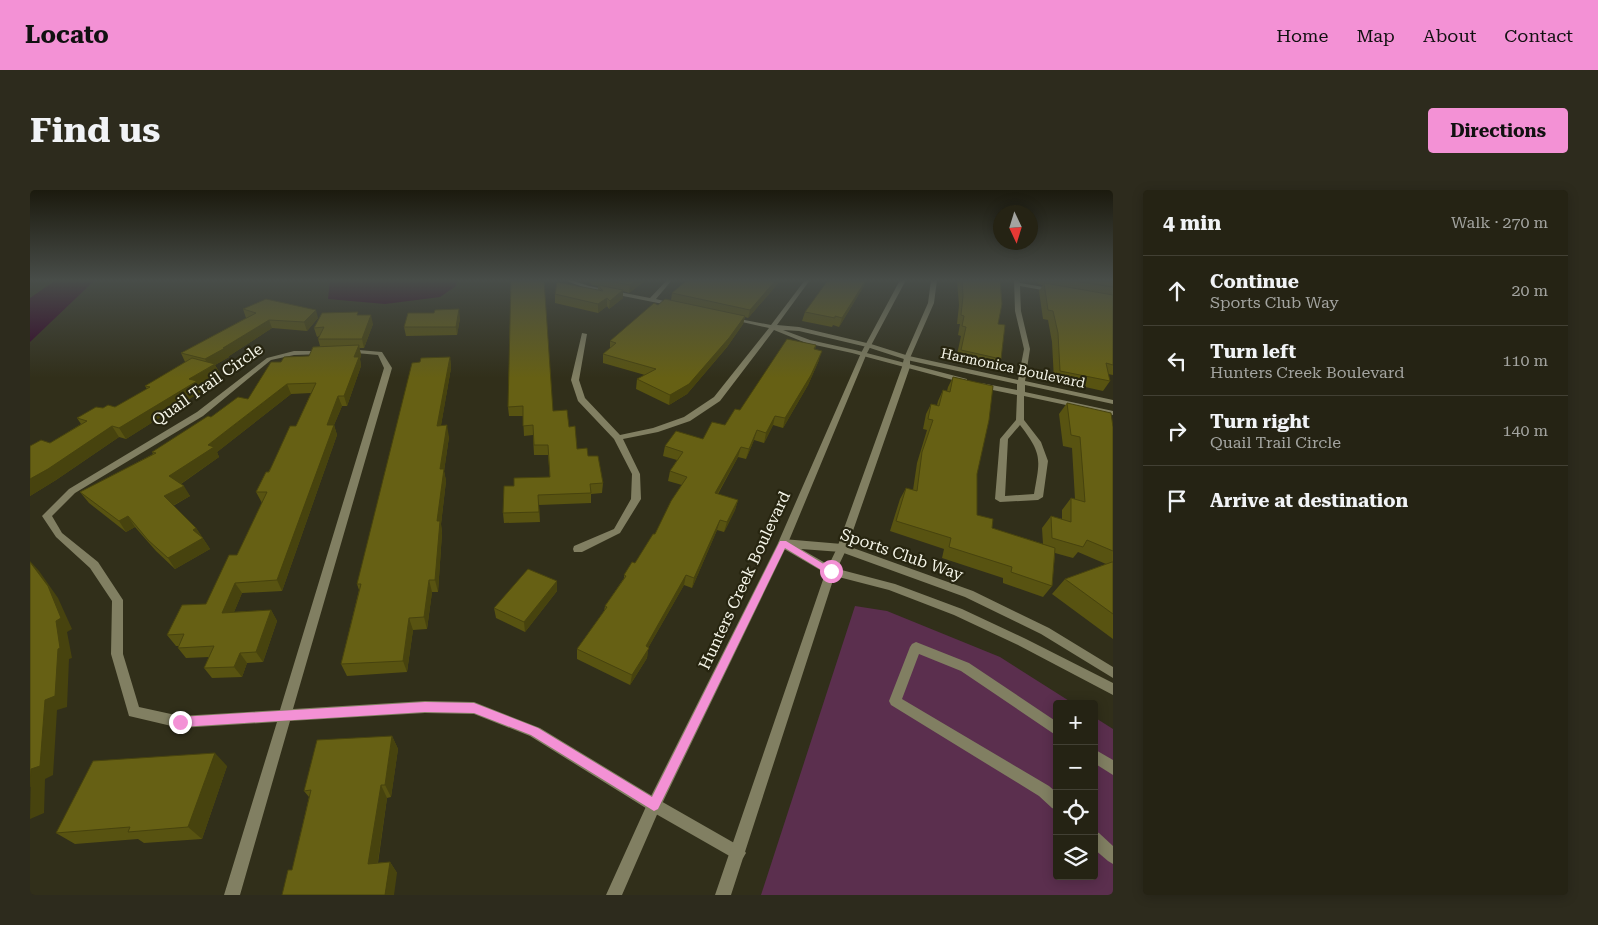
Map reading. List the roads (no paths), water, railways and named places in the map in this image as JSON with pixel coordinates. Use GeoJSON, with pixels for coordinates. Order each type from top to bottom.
{"type":"FeatureCollection","features":[{"type":"Feature","properties":{"kind":"street"},"geometry":{"type":"LineString","coordinates":[[618,438],[655,430],[687,418],[717,399],[783,313]]}},
{"type":"Feature","properties":{"kind":"street","name":"Hunters Creek Boulevard"},"geometry":{"type":"LineString","coordinates":[[614,895],[654,805],[783,544],[866,350],[885,313]]}},
{"type":"Feature","properties":{"kind":"street"},"geometry":{"type":"LineString","coordinates":[[723,895],[831,571],[842,548],[906,363],[927,313]]}},
{"type":"Feature","properties":{"kind":"street"},"geometry":{"type":"LineString","coordinates":[[1018,313],[1027,349],[1021,384],[1020,420],[1004,439],[1000,500],[1038,497],[1044,462],[1037,442],[1020,420]]}},
{"type":"Feature","properties":{"kind":"street"},"geometry":{"type":"LineString","coordinates":[[726,316],[773,327],[792,337],[866,350],[906,363]]}},
{"type":"Feature","properties":{"kind":"street"},"geometry":{"type":"LineString","coordinates":[[578,549],[617,531],[636,499],[636,474],[618,438],[581,399],[575,380],[584,334]]}},
{"type":"Feature","properties":{"kind":"street","name":"Quail Trail Circle"},"geometry":{"type":"LineString","coordinates":[[285,716],[388,368],[380,353],[361,351],[294,353],[269,359],[200,414],[72,491],[47,516],[60,535],[94,565],[118,600],[117,654],[134,712],[180,722],[285,716],[425,707],[474,708],[534,732],[654,805],[738,853]]}},
{"type":"Feature","properties":{"kind":"street","name":"Harmonica Boulevard"},"geometry":{"type":"LineString","coordinates":[[906,363],[1113,402]]}},
{"type":"Feature","properties":{"kind":"street","name":"Harmonica Boulevard"},"geometry":{"type":"LineString","coordinates":[[906,363],[1021,394],[1113,413]]}},
{"type":"Feature","properties":{"kind":"street"},"geometry":{"type":"LineString","coordinates":[[783,544],[831,571],[891,587],[958,612],[1022,642],[1113,689]]}},
{"type":"Feature","properties":{"kind":"street","name":"Sports Club Way"},"geometry":{"type":"LineString","coordinates":[[783,544],[842,548],[969,594],[1045,630],[1113,673]]}},
{"type":"Feature","properties":{"kind":"street"},"geometry":{"type":"LineString","coordinates":[[1053,727],[965,667],[916,647],[896,701],[1044,791],[1053,799]]}},
{"type":"Feature","properties":{"kind":"street"},"geometry":{"type":"LineString","coordinates":[[232,895],[285,716]]}},
{"type":"Feature","properties":{"kind":"street"},"geometry":{"type":"LineString","coordinates":[[1098,758],[1113,768]]}},
{"type":"Feature","properties":{"kind":"street"},"geometry":{"type":"LineString","coordinates":[[1098,842],[1113,856]]}}]}
